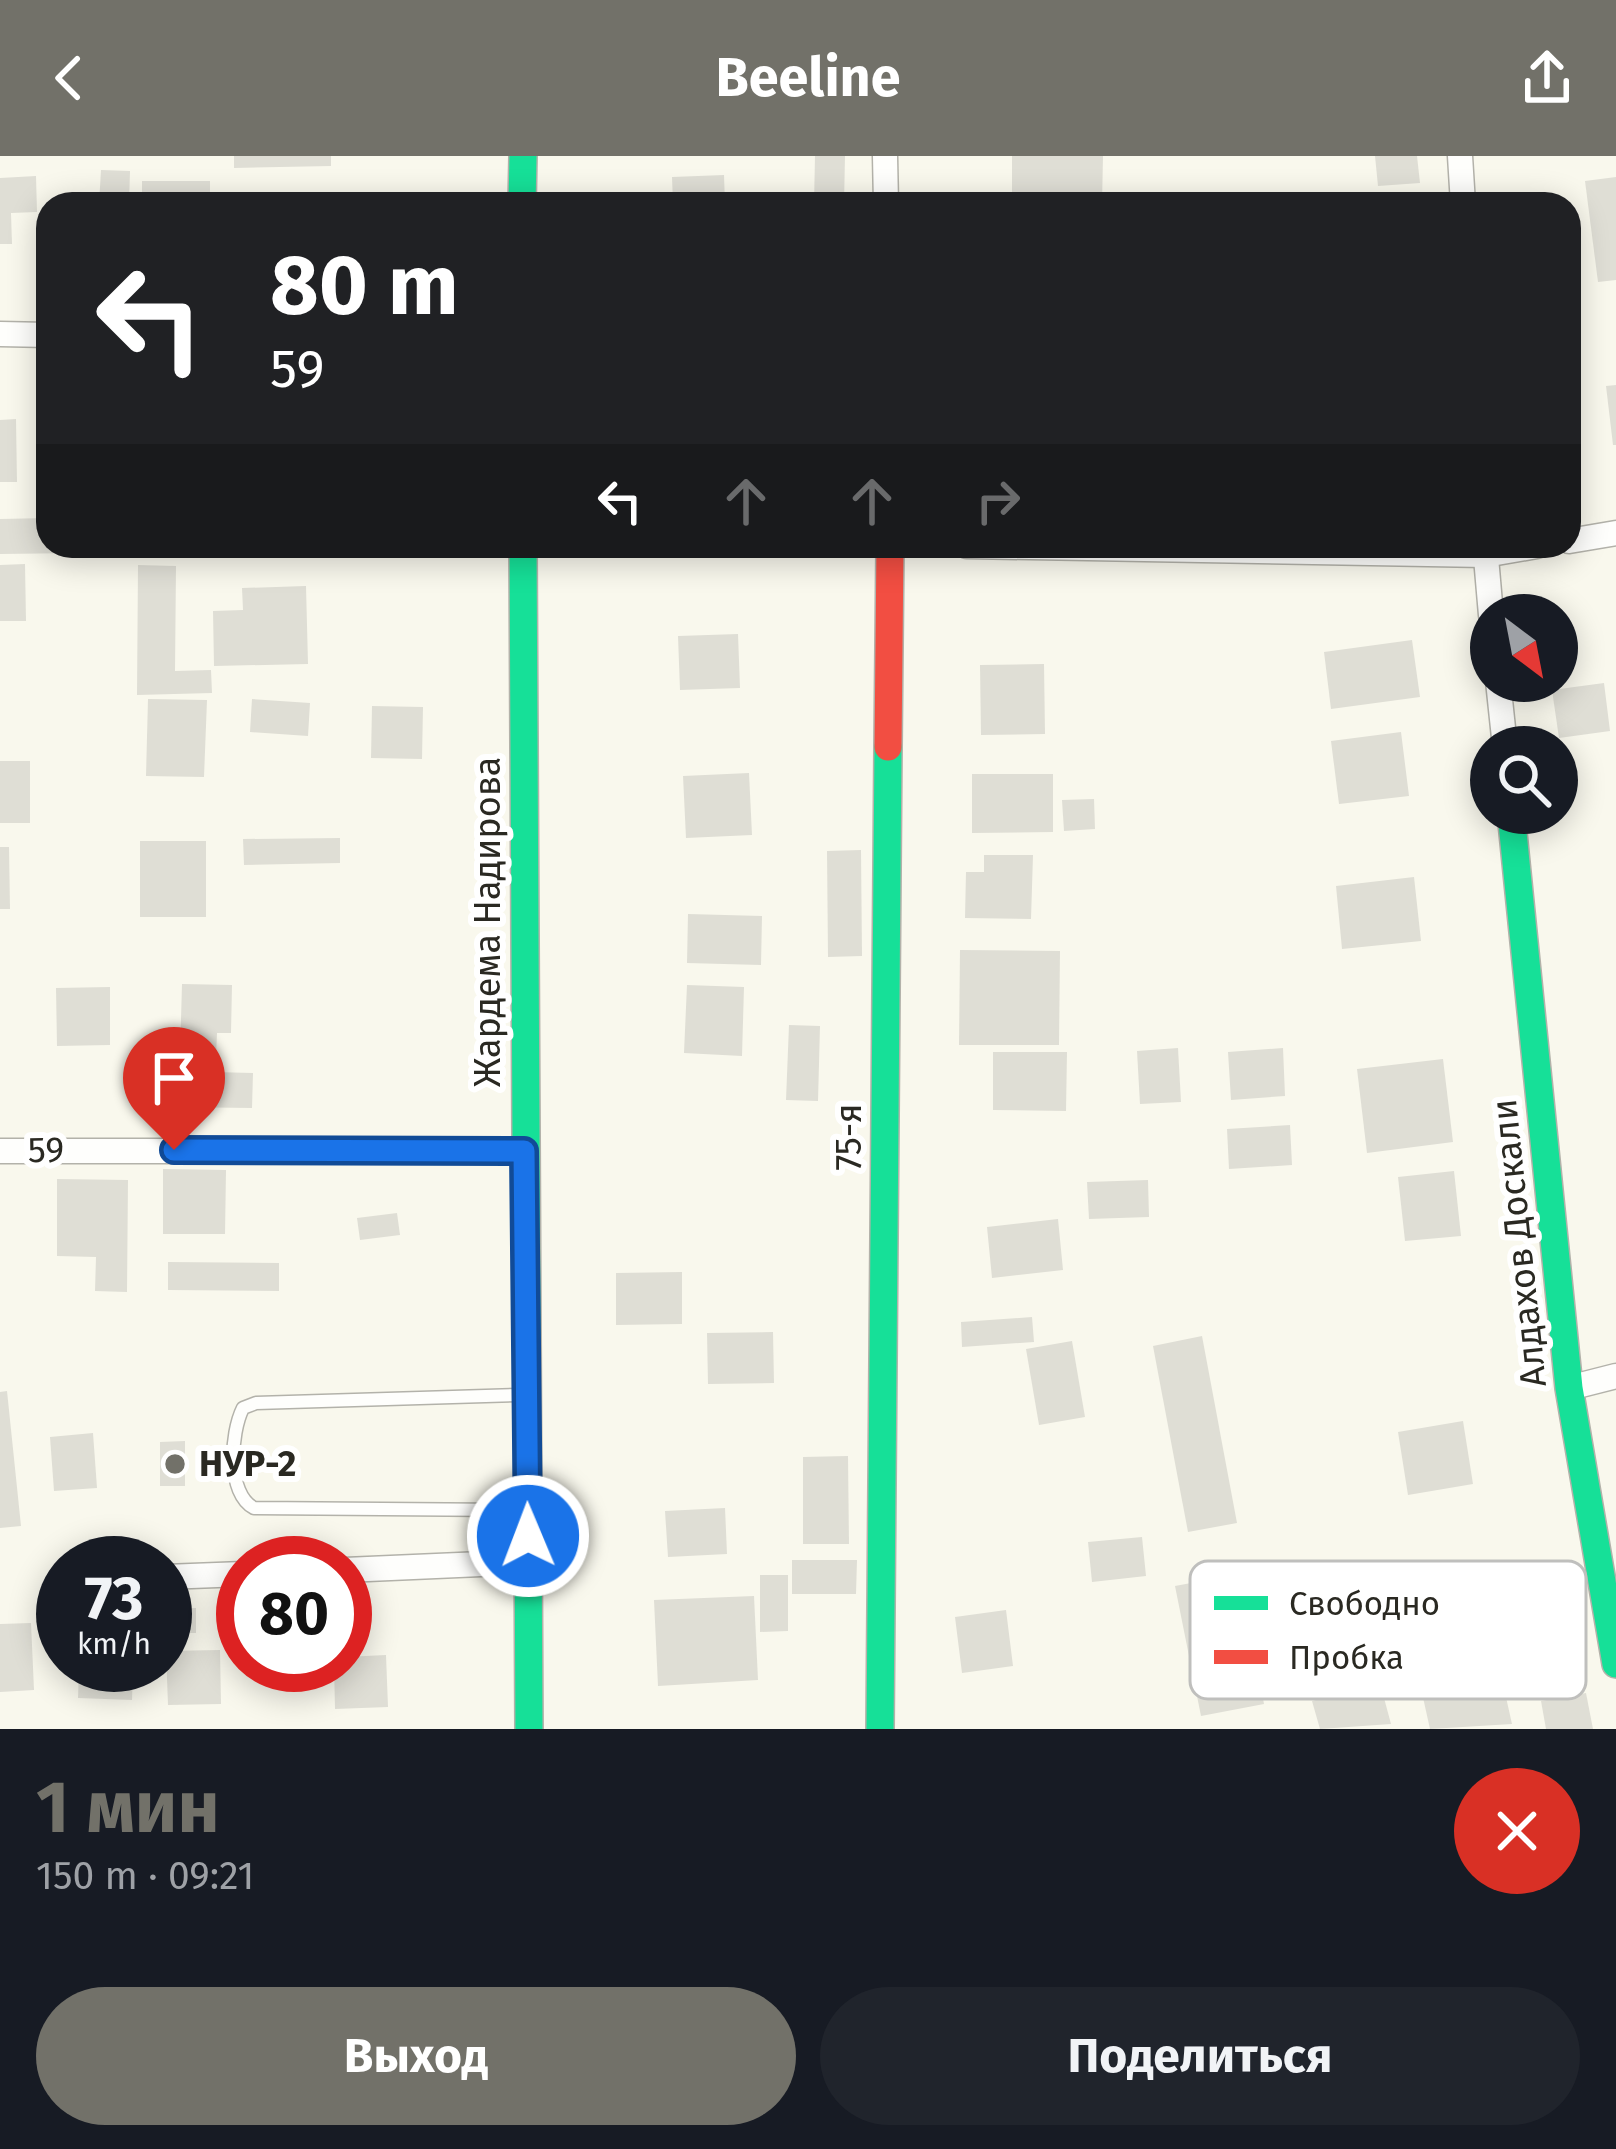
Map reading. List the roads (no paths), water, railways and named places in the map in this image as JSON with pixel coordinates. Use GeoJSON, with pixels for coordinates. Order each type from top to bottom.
{"type":"FeatureCollection","features":[{"type":"Feature","properties":{"kind":"main road"},"geometry":{"type":"LineString","coordinates":[[522,192],[523,156]]}},
{"type":"Feature","properties":{"kind":"main road","name":"Жардема Надирова"},"geometry":{"type":"LineString","coordinates":[[523,558],[529,1729]]}},
{"type":"Feature","properties":{"kind":"main road","name":"75-я"},"geometry":{"type":"LineString","coordinates":[[880,1729],[890,558]]}},
{"type":"Feature","properties":{"kind":"main road","name":"Алдахов Доскали"},"geometry":{"type":"LineString","coordinates":[[1513,834],[1570,1388],[1616,1664]]}},
{"type":"Feature","properties":{"kind":"street"},"geometry":{"type":"LineString","coordinates":[[885,156],[886,192]]}},
{"type":"Feature","properties":{"kind":"street"},"geometry":{"type":"LineString","coordinates":[[1460,156],[1462,192]]}},
{"type":"Feature","properties":{"kind":"street"},"geometry":{"type":"LineString","coordinates":[[0,334],[36,335]]}},
{"type":"Feature","properties":{"kind":"street"},"geometry":{"type":"LineString","coordinates":[[1581,539],[1616,533]]}},
{"type":"Feature","properties":{"kind":"street"},"geometry":{"type":"LineString","coordinates":[[1486,558],[1489,594]]}},
{"type":"Feature","properties":{"kind":"street","name":"59"},"geometry":{"type":"LineString","coordinates":[[0,1150],[524,1151]]}},
{"type":"Feature","properties":{"kind":"street"},"geometry":{"type":"LineString","coordinates":[[1570,1388],[1616,1376]]}},
{"type":"Feature","properties":{"kind":"street"},"geometry":{"type":"LineString","coordinates":[[372,1569],[528,1562]]}},
{"type":"Feature","properties":{"kind":"lane"},"geometry":{"type":"LineString","coordinates":[[526,1395],[256,1403],[243,1408],[237,1420],[236,1489],[241,1502],[254,1508],[528,1510]]}},
{"type":"Feature","properties":{"kind":"place","name":"НУР-2"},"geometry":{"type":"Point","coordinates":[175,1464]}}]}
